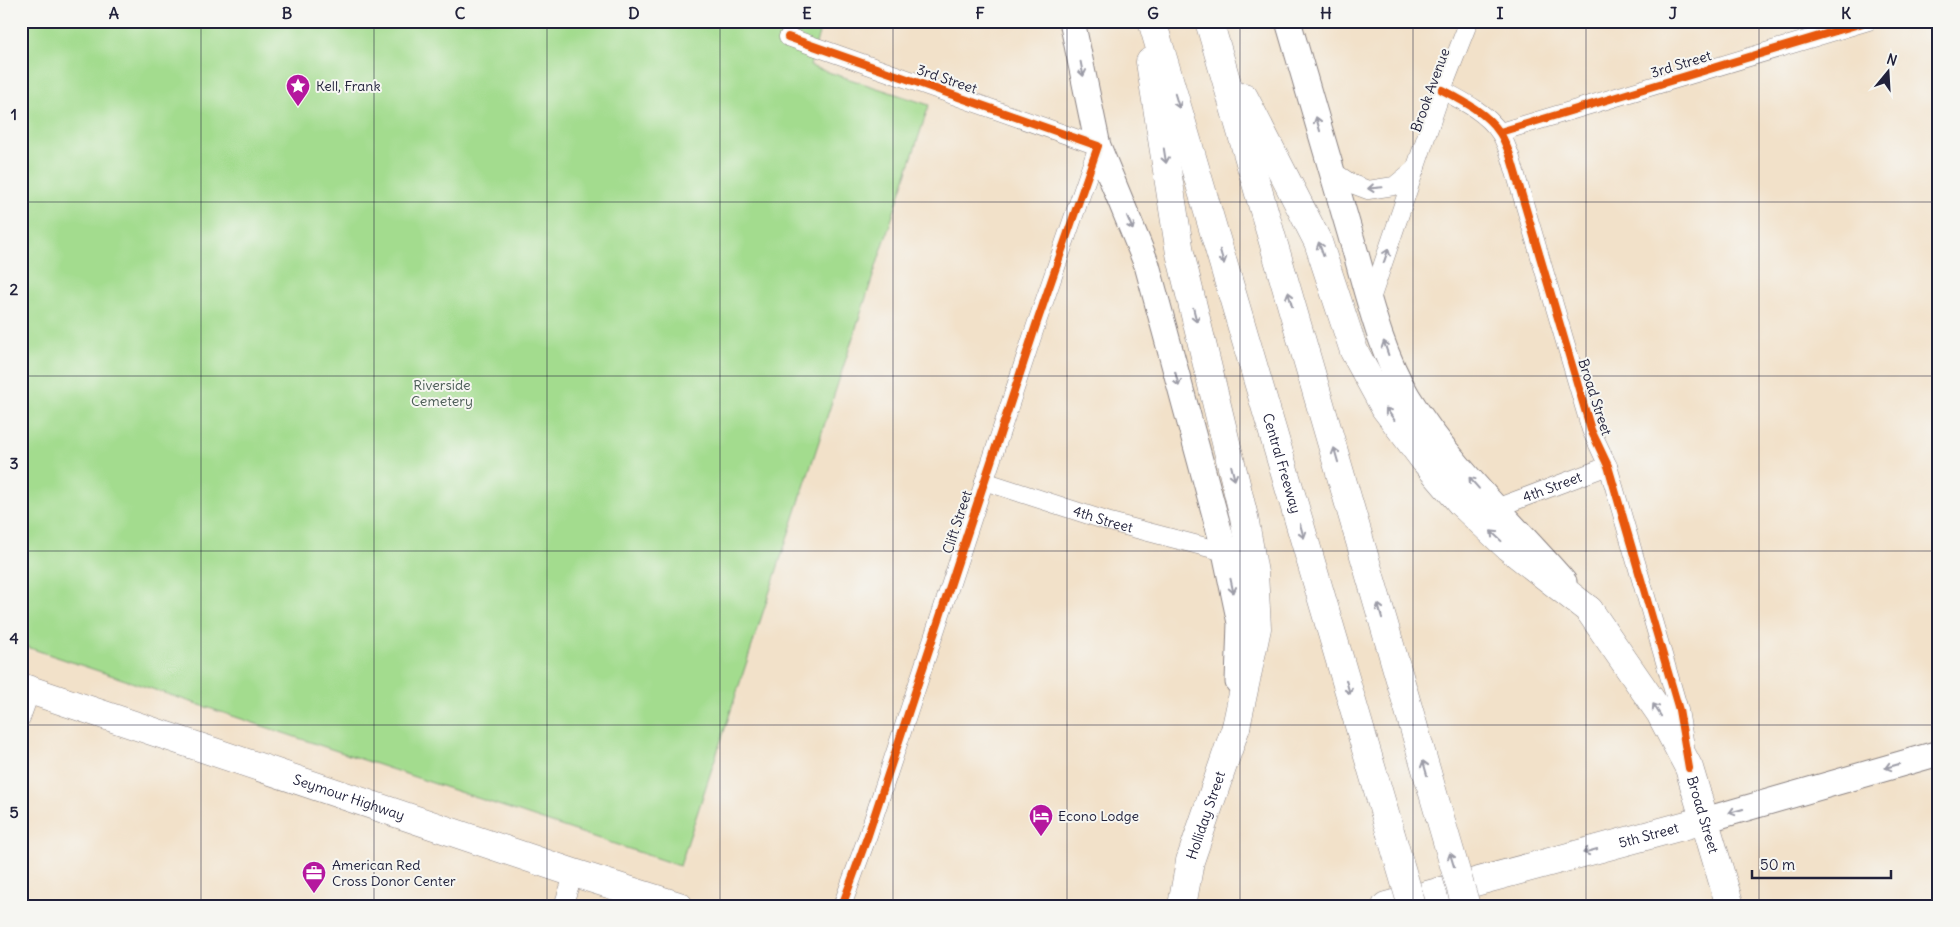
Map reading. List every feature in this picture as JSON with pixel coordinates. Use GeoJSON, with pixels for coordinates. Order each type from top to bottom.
{"type":"FeatureCollection","features":[{"type":"Feature","properties":{"kind":"main road"},"geometry":{"type":"LineString","coordinates":[[1072,21],[1098,146],[1147,265],[1225,552],[1240,623],[1236,727]]}},
{"type":"Feature","properties":{"kind":"main road","name":"Holliday Street"},"geometry":{"type":"LineString","coordinates":[[1144,21],[1180,253],[1244,517],[1254,573],[1257,628],[1236,727],[1190,860],[1182,906]]}},
{"type":"Feature","properties":{"kind":"main road","name":"Central Freeway"},"geometry":{"type":"LineString","coordinates":[[1152,21],[1412,906]]}},
{"type":"Feature","properties":{"kind":"main road"},"geometry":{"type":"LineString","coordinates":[[1288,21],[1370,302],[1388,356],[1407,396],[1440,444],[1589,610],[1660,713],[1689,768]]}},
{"type":"Feature","properties":{"kind":"main road"},"geometry":{"type":"LineString","coordinates":[[1212,31],[1318,242],[1354,351],[1385,408],[1425,461],[1461,504],[1508,547],[1589,610]]}},
{"type":"Feature","properties":{"kind":"main road"},"geometry":{"type":"LineString","coordinates":[[1212,31],[1466,906]]}},
{"type":"Feature","properties":{"kind":"main road","name":"Seymour Highway"},"geometry":{"type":"LineString","coordinates":[[26,688],[574,873],[679,906]]}},
{"type":"Feature","properties":{"kind":"main road","name":"5th Street"},"geometry":{"type":"LineString","coordinates":[[1386,906],[1705,820],[1939,753]]}},
{"type":"Feature","properties":{"kind":"main road","name":"Broad Street"},"geometry":{"type":"LineString","coordinates":[[1689,768],[1730,906]]}},
{"type":"Feature","properties":{"kind":"main road"},"geometry":{"type":"LineString","coordinates":[[1172,906],[1190,860]]}},
{"type":"Feature","properties":{"kind":"street","name":"Brook Avenue"},"geometry":{"type":"LineString","coordinates":[[1370,302],[1442,90],[1469,21]]}},
{"type":"Feature","properties":{"kind":"street","name":"3rd Street"},"geometry":{"type":"LineString","coordinates":[[1500,132],[1869,21]]}},
{"type":"Feature","properties":{"kind":"street","name":"3rd Street"},"geometry":{"type":"LineString","coordinates":[[788,37],[1098,146]]}},
{"type":"Feature","properties":{"kind":"street","name":"Broad Street"},"geometry":{"type":"LineString","coordinates":[[1442,90],[1464,101],[1483,115],[1500,132],[1510,155],[1591,430],[1608,466],[1679,710],[1689,768]]}},
{"type":"Feature","properties":{"kind":"street","name":"Clift Street"},"geometry":{"type":"LineString","coordinates":[[842,906],[868,835],[984,481],[1098,146]]}},
{"type":"Feature","properties":{"kind":"street"},"geometry":{"type":"LineString","coordinates":[[1331,170],[1352,184],[1368,190],[1394,186],[1416,168]]}},
{"type":"Feature","properties":{"kind":"street","name":"4th Street"},"geometry":{"type":"LineString","coordinates":[[1496,508],[1608,466]]}},
{"type":"Feature","properties":{"kind":"street","name":"4th Street"},"geometry":{"type":"LineString","coordinates":[[984,481],[1110,522],[1225,552]]}},
{"type":"Feature","properties":{"kind":"street"},"geometry":{"type":"LineString","coordinates":[[21,718],[26,688]]}},
{"type":"Feature","properties":{"kind":"street"},"geometry":{"type":"LineString","coordinates":[[563,906],[574,873]]}},
{"type":"Feature","properties":{"kind":"green space","name":"Riverside Cemetery"},"geometry":{"type":"Polygon","coordinates":[[[21,21],[822,21],[810,66],[929,105],[680,866],[21,645],[21,21]]]}},
{"type":"Feature","properties":{"kind":"cycle path"},"geometry":{"type":"LineString","coordinates":[[1500,132],[1869,21]]}},
{"type":"Feature","properties":{"kind":"cycle path"},"geometry":{"type":"LineString","coordinates":[[788,37],[1098,146],[1036,325],[868,835],[842,906]]}},
{"type":"Feature","properties":{"kind":"cycle path"},"geometry":{"type":"LineString","coordinates":[[1442,90],[1474,108],[1488,119],[1501,135],[1510,155],[1591,430],[1608,466],[1679,710],[1689,768]]}},
{"type":"Feature","properties":{"kind":"place","name":"Kell, Frank"},"geometry":{"type":"Point","coordinates":[298,107]}},
{"type":"Feature","properties":{"kind":"place","name":"Econo Lodge"},"geometry":{"type":"Point","coordinates":[1041,837]}},
{"type":"Feature","properties":{"kind":"place","name":"American Red Cross Donor Center"},"geometry":{"type":"Point","coordinates":[314,894]}}]}
